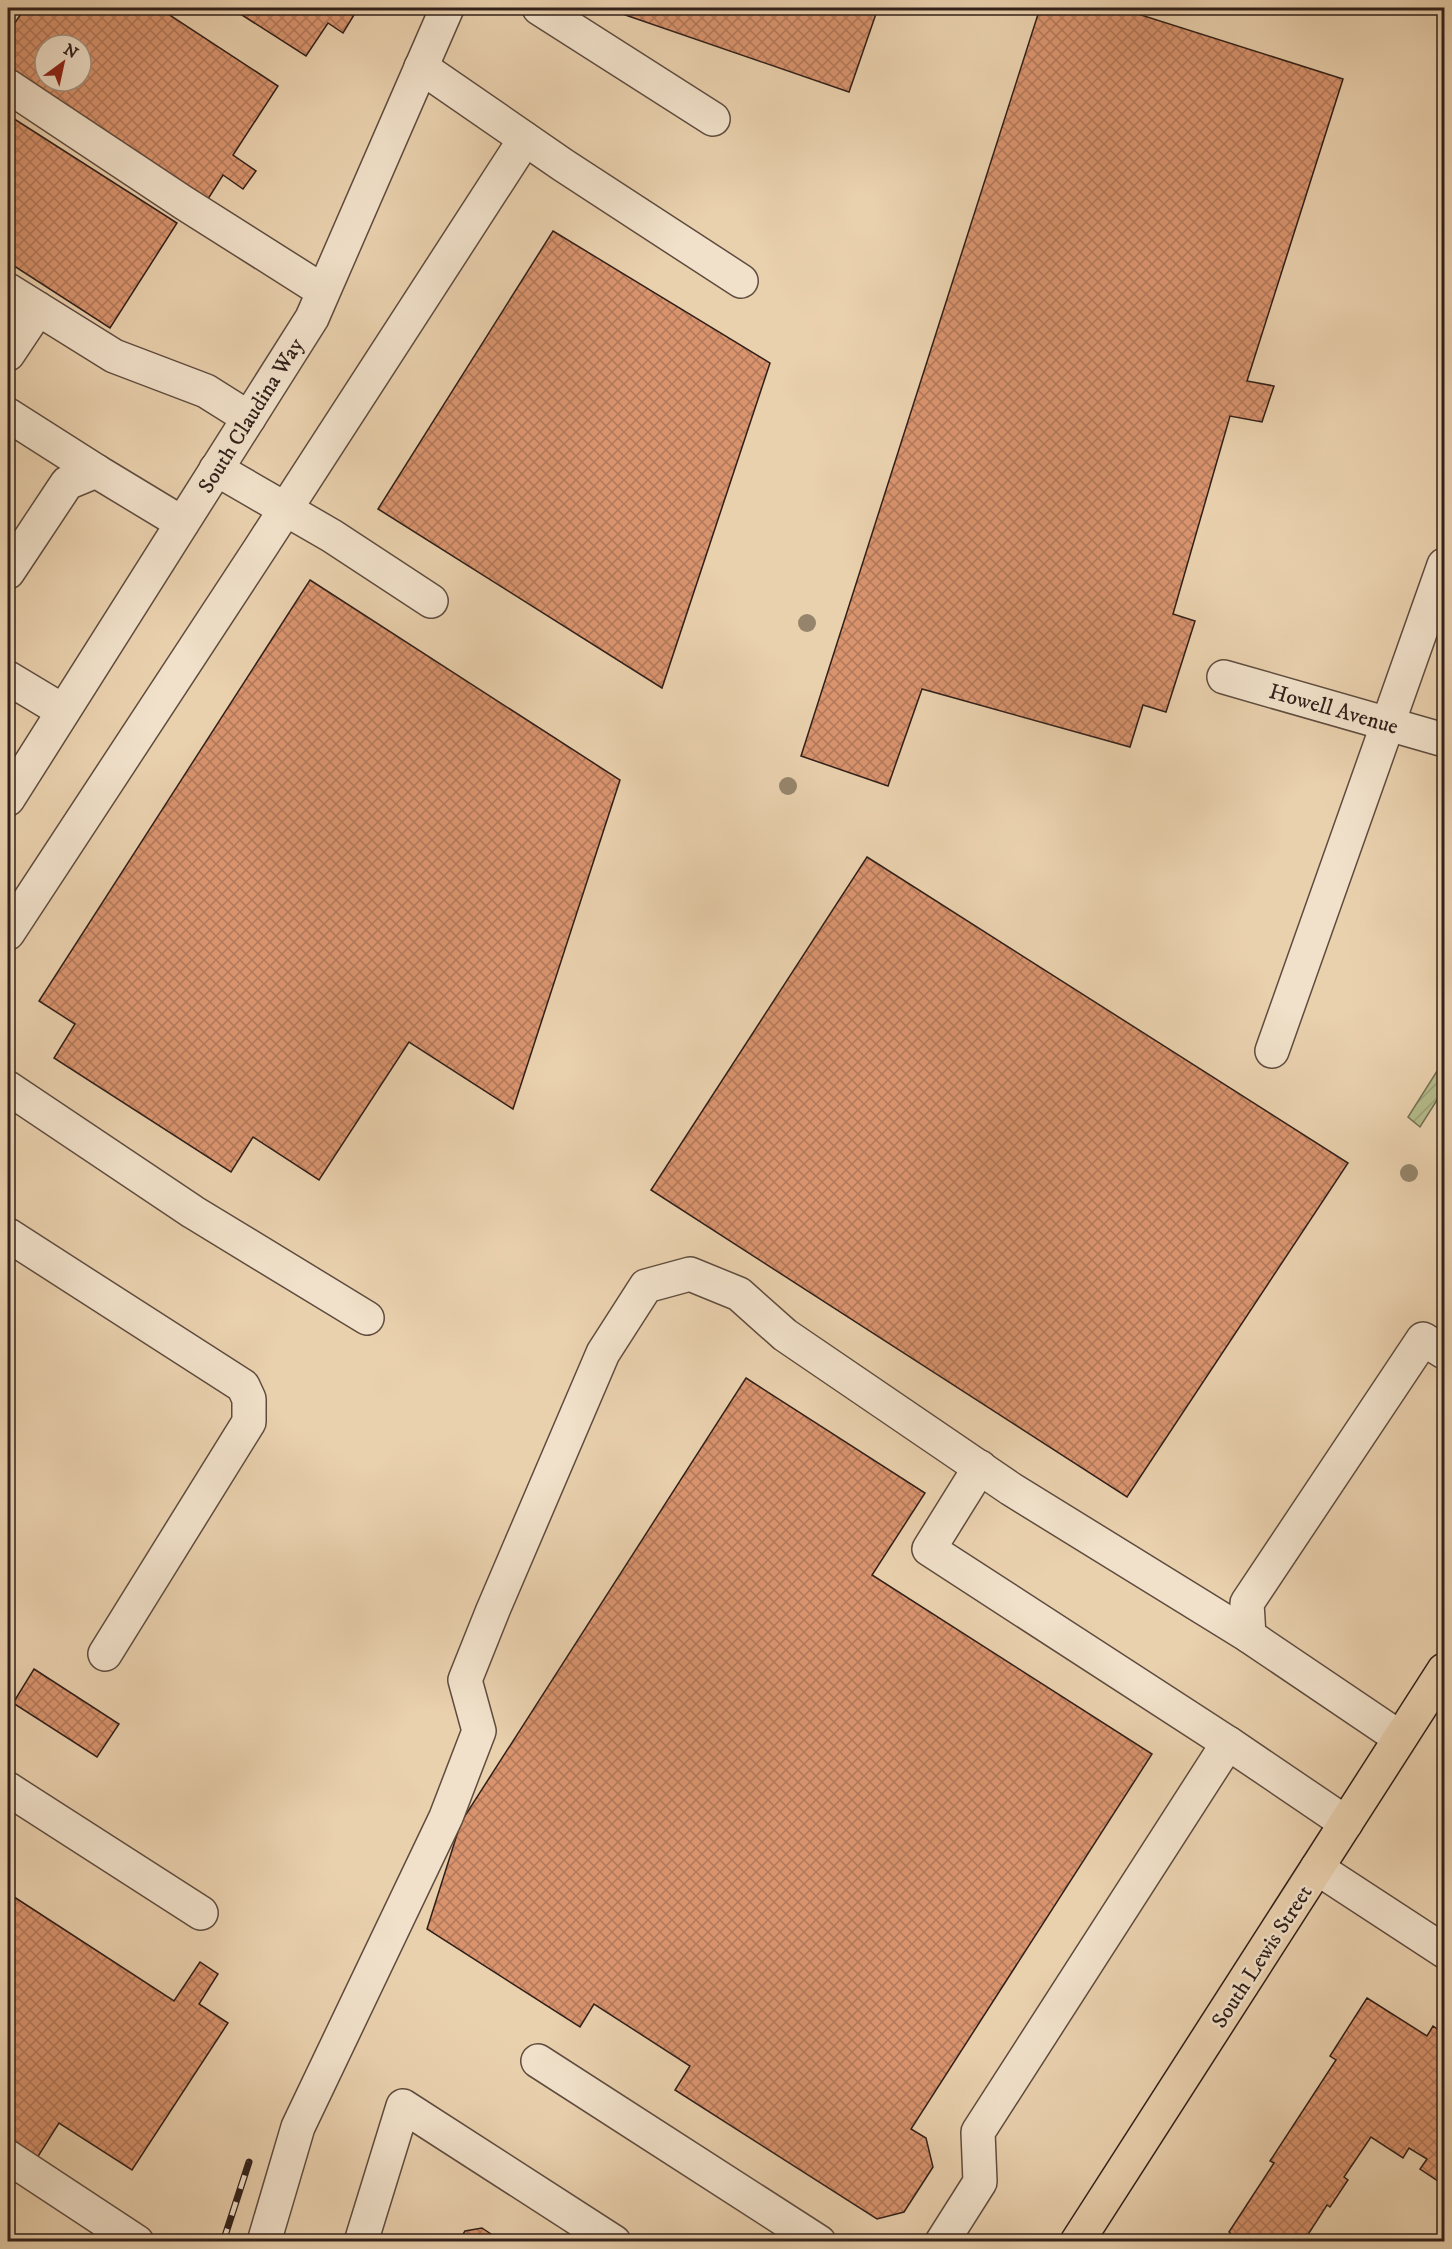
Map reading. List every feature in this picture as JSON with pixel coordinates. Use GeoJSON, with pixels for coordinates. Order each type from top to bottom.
{"type":"FeatureCollection","features":[{"type":"Feature","properties":{"kind":"main road","name":"South Lewis Street"},"geometry":{"type":"LineString","coordinates":[[1077,2241],[1444,1670]]}},
{"type":"Feature","properties":{"kind":"street","name":"South Claudina Way"},"geometry":{"type":"LineString","coordinates":[[8,799],[312,318],[447,8]]}},
{"type":"Feature","properties":{"kind":"street"},"geometry":{"type":"LineString","coordinates":[[539,8],[713,119]]}},
{"type":"Feature","properties":{"kind":"street"},"geometry":{"type":"LineString","coordinates":[[422,67],[525,139],[741,281]]}},
{"type":"Feature","properties":{"kind":"street"},"geometry":{"type":"LineString","coordinates":[[8,86],[184,203],[323,291]]}},
{"type":"Feature","properties":{"kind":"street"},"geometry":{"type":"LineString","coordinates":[[8,933],[525,139]]}},
{"type":"Feature","properties":{"kind":"street"},"geometry":{"type":"LineString","coordinates":[[8,290],[114,356],[206,391],[249,418]]}},
{"type":"Feature","properties":{"kind":"street"},"geometry":{"type":"LineString","coordinates":[[8,354],[38,309]]}},
{"type":"Feature","properties":{"kind":"street"},"geometry":{"type":"LineString","coordinates":[[8,415],[182,524]]}},
{"type":"Feature","properties":{"kind":"street"},"geometry":{"type":"LineString","coordinates":[[216,469],[332,536],[431,601]]}},
{"type":"Feature","properties":{"kind":"street"},"geometry":{"type":"LineString","coordinates":[[8,572],[68,483],[96,471]]}},
{"type":"Feature","properties":{"kind":"street"},"geometry":{"type":"LineString","coordinates":[[1272,1051],[1444,565]]}},
{"type":"Feature","properties":{"kind":"street","name":"Howell Avenue"},"geometry":{"type":"LineString","coordinates":[[1224,677],[1444,740]]}},
{"type":"Feature","properties":{"kind":"street"},"geometry":{"type":"LineString","coordinates":[[8,678],[63,711]]}},
{"type":"Feature","properties":{"kind":"street"},"geometry":{"type":"LineString","coordinates":[[8,1088],[193,1212],[367,1318]]}},
{"type":"Feature","properties":{"kind":"street"},"geometry":{"type":"LineString","coordinates":[[8,1235],[243,1386],[249,1399],[249,1422],[105,1654]]}},
{"type":"Feature","properties":{"kind":"street"},"geometry":{"type":"LineString","coordinates":[[264,2241],[297,2127],[446,1817],[479,1731],[465,1680],[485,1630],[603,1353],[646,1286],[690,1274],[739,1294],[785,1335],[1011,1489],[1249,1636],[1400,1738]]}},
{"type":"Feature","properties":{"kind":"street"},"geometry":{"type":"LineString","coordinates":[[1249,1636],[1247,1603],[1424,1338],[1444,1352]]}},
{"type":"Feature","properties":{"kind":"street"},"geometry":{"type":"LineString","coordinates":[[980,1467],[929,1550],[1228,1743],[1346,1823]]}},
{"type":"Feature","properties":{"kind":"street"},"geometry":{"type":"LineString","coordinates":[[942,2241],[980,2182],[978,2132],[1228,1743]]}},
{"type":"Feature","properties":{"kind":"street"},"geometry":{"type":"LineString","coordinates":[[8,1789],[201,1913]]}},
{"type":"Feature","properties":{"kind":"street"},"geometry":{"type":"LineString","coordinates":[[1317,1868],[1444,1951]]}},
{"type":"Feature","properties":{"kind":"street"},"geometry":{"type":"LineString","coordinates":[[538,2061],[819,2241]]}},
{"type":"Feature","properties":{"kind":"street"},"geometry":{"type":"LineString","coordinates":[[361,2241],[403,2106],[614,2241]]}},
{"type":"Feature","properties":{"kind":"street"},"geometry":{"type":"LineString","coordinates":[[8,2157],[137,2241]]}},
{"type":"Feature","properties":{"kind":"green space"},"geometry":{"type":"Polygon","coordinates":[[[1444,1060],[1444,1089],[1420,1127],[1408,1117],[1444,1060]]]}},
{"type":"Feature","properties":{"kind":"building"},"geometry":{"type":"Polygon","coordinates":[[[25,8],[159,8],[278,86],[233,155],[256,171],[243,189],[223,175],[208,199],[47,93],[93,93],[93,33],[33,33],[33,84],[8,67],[8,33],[25,8]]]}},
{"type":"Feature","properties":{"kind":"building"},"geometry":{"type":"Polygon","coordinates":[[[231,8],[353,8],[357,10],[343,33],[328,23],[306,56],[231,8]]]}},
{"type":"Feature","properties":{"kind":"building"},"geometry":{"type":"Polygon","coordinates":[[[605,8],[878,8],[849,92],[605,8]]]}},
{"type":"Feature","properties":{"kind":"building"},"geometry":{"type":"Polygon","coordinates":[[[1040,8],[1119,8],[1343,79],[1247,381],[1274,386],[1262,422],[1230,416],[1173,614],[1195,621],[1166,712],[1143,705],[1130,747],[922,689],[888,786],[801,756],[1040,8]]]}},
{"type":"Feature","properties":{"kind":"building"},"geometry":{"type":"Polygon","coordinates":[[[8,115],[177,223],[110,328],[8,262],[8,115]]]}},
{"type":"Feature","properties":{"kind":"building"},"geometry":{"type":"Polygon","coordinates":[[[553,231],[770,363],[662,688],[378,509],[553,231]]]}},
{"type":"Feature","properties":{"kind":"building"},"geometry":{"type":"Polygon","coordinates":[[[310,580],[620,780],[513,1109],[409,1042],[319,1180],[253,1137],[231,1172],[54,1058],[75,1024],[39,1001],[310,580]]]}},
{"type":"Feature","properties":{"kind":"building"},"geometry":{"type":"Polygon","coordinates":[[[867,857],[1348,1163],[1127,1497],[651,1190],[867,857]]]}},
{"type":"Feature","properties":{"kind":"building"},"geometry":{"type":"Polygon","coordinates":[[[746,1378],[925,1493],[872,1575],[1152,1754],[911,2129],[926,2138],[933,2167],[904,2212],[877,2219],[675,2090],[690,2066],[594,2004],[580,2027],[427,1929],[461,1822],[746,1378]]]}},
{"type":"Feature","properties":{"kind":"building"},"geometry":{"type":"Polygon","coordinates":[[[34,1669],[119,1724],[97,1757],[13,1703],[34,1669]]]}},
{"type":"Feature","properties":{"kind":"building"},"geometry":{"type":"Polygon","coordinates":[[[8,1893],[174,2001],[200,1962],[218,1974],[199,2004],[228,2023],[132,2170],[59,2123],[37,2158],[8,2139],[8,1893]]]}},
{"type":"Feature","properties":{"kind":"building"},"geometry":{"type":"Polygon","coordinates":[[[1367,1998],[1427,2036],[1433,2026],[1444,2034],[1444,2185],[1420,2169],[1427,2159],[1409,2148],[1403,2158],[1371,2137],[1344,2177],[1348,2180],[1330,2207],[1327,2205],[1307,2236],[1315,2242],[1226,2242],[1231,2234],[1229,2232],[1274,2163],[1270,2161],[1336,2060],[1330,2056],[1367,1998]]]}},
{"type":"Feature","properties":{"kind":"building"},"geometry":{"type":"Polygon","coordinates":[[[482,2228],[503,2242],[458,2242],[465,2231],[482,2228]]]}},
{"type":"Feature","properties":{"kind":"railway"},"geometry":{"type":"LineString","coordinates":[[223,2242],[249,2162]]}}]}
